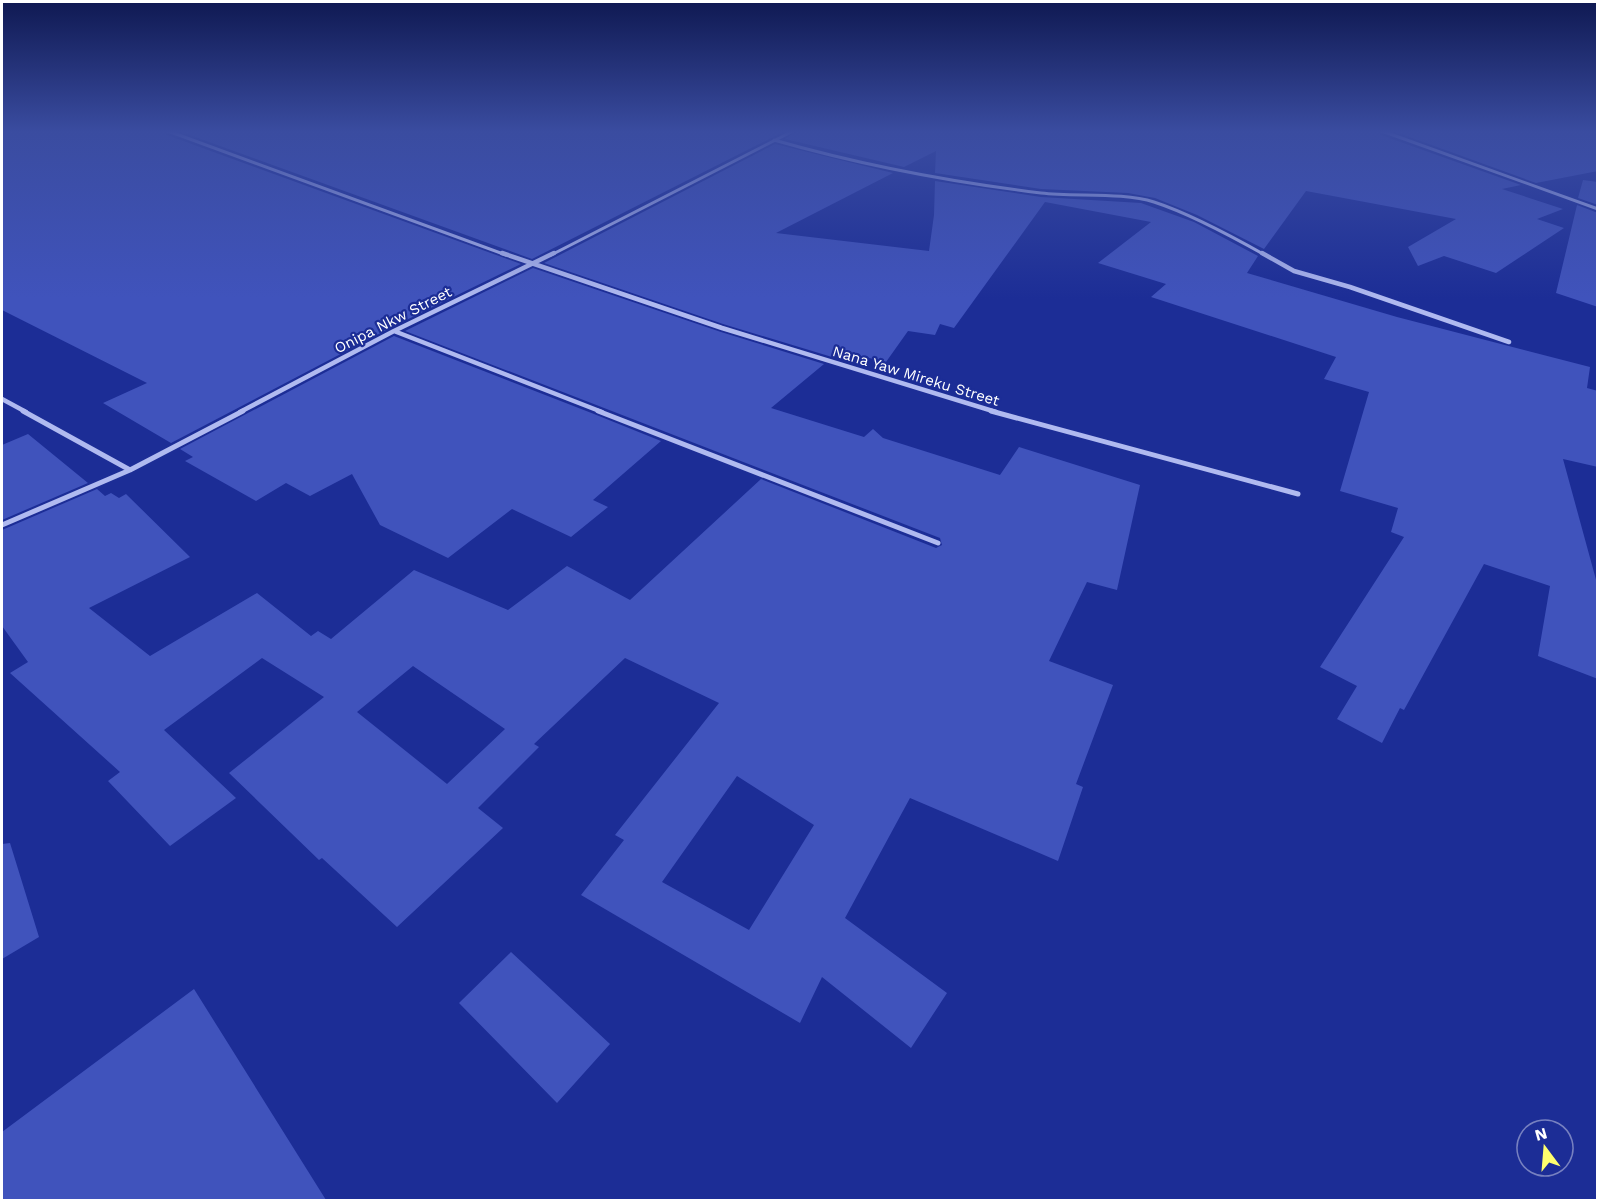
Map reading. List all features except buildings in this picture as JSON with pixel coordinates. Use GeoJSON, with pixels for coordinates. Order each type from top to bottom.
{"type":"FeatureCollection","features":[{"type":"Feature","properties":{"kind":"street","name":"Nana Yaw Mireku Street"},"geometry":{"type":"LineString","coordinates":[[327,187],[533,264],[869,376],[1114,447],[1298,494]]}},
{"type":"Feature","properties":{"kind":"street","name":"Onipa Nkw Street"},"geometry":{"type":"LineString","coordinates":[[2,525],[130,470],[394,331],[533,264],[682,187]]}},
{"type":"Feature","properties":{"kind":"street"},"geometry":{"type":"LineString","coordinates":[[999,187],[1153,202],[1239,240],[1294,272],[1350,287],[1509,342]]}},
{"type":"Feature","properties":{"kind":"street"},"geometry":{"type":"LineString","coordinates":[[1537,187],[1598,209]]}},
{"type":"Feature","properties":{"kind":"street"},"geometry":{"type":"LineString","coordinates":[[394,331],[938,543]]}},
{"type":"Feature","properties":{"kind":"street"},"geometry":{"type":"LineString","coordinates":[[2,399],[130,470]]}}]}
